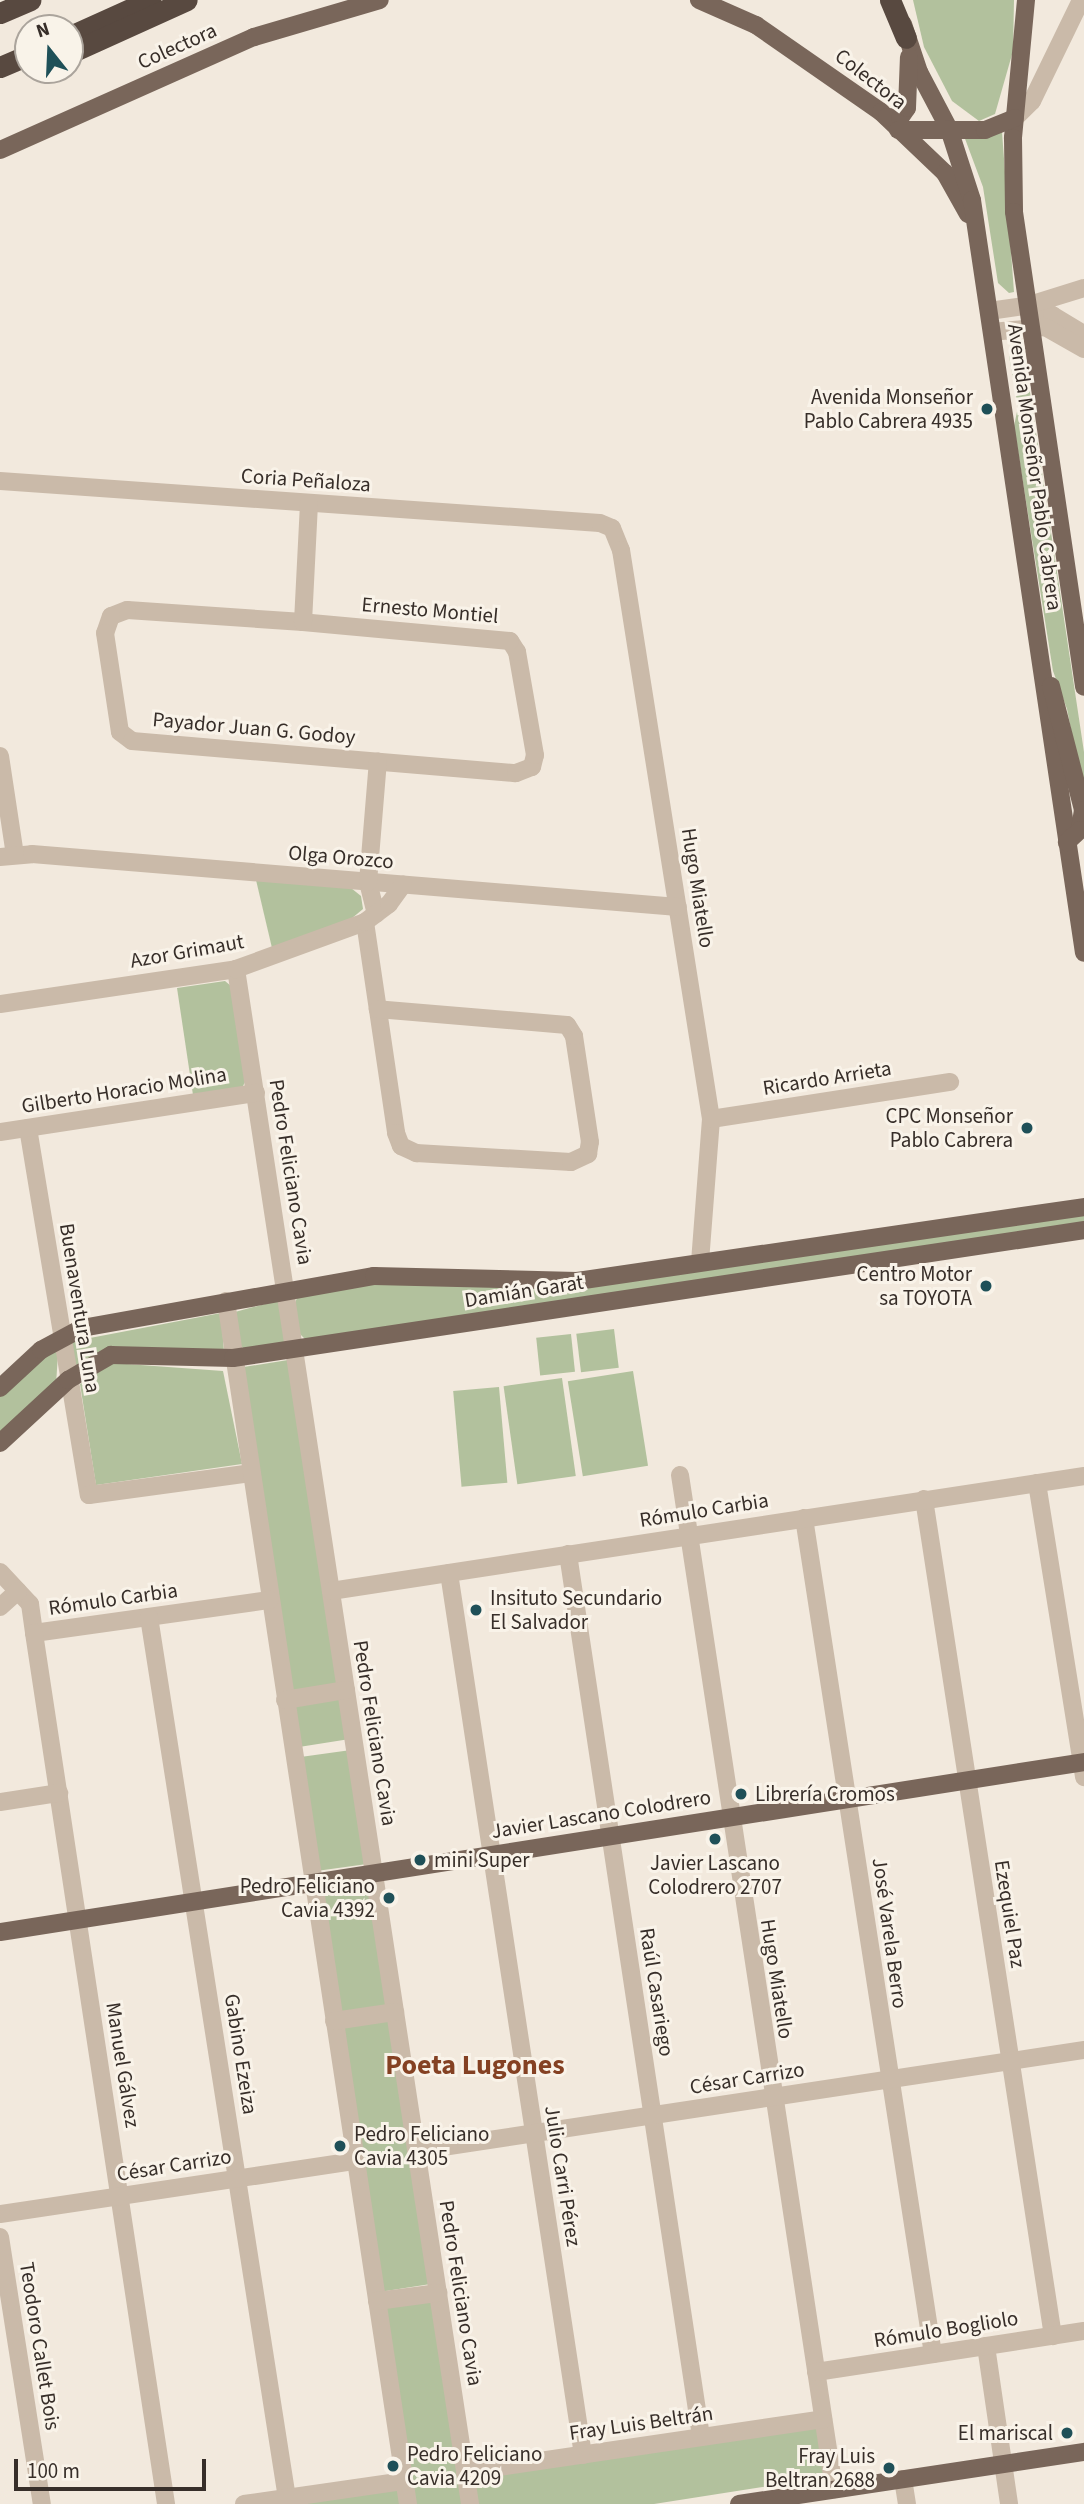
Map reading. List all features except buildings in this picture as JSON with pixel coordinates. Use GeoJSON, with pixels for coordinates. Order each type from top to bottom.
{"type":"FeatureCollection","features":[{"type":"Feature","properties":{"kind":"highway"},"geometry":{"type":"LineString","coordinates":[[0,13],[30,0]]}},
{"type":"Feature","properties":{"kind":"highway"},"geometry":{"type":"LineString","coordinates":[[84,30],[150,0]]}},
{"type":"Feature","properties":{"kind":"highway"},"geometry":{"type":"LineString","coordinates":[[84,47],[187,0]]}},
{"type":"Feature","properties":{"kind":"highway"},"geometry":{"type":"LineString","coordinates":[[890,0],[907,43]]}},
{"type":"Feature","properties":{"kind":"main road","name":"Colectora"},"geometry":{"type":"LineString","coordinates":[[0,150],[254,37],[380,0]]}},
{"type":"Feature","properties":{"kind":"main road","name":"Colectora"},"geometry":{"type":"LineString","coordinates":[[699,0],[764,30],[893,123],[945,173],[978,234]]}},
{"type":"Feature","properties":{"kind":"main road","name":"Avenida Monseñor Pablo Cabrera"},"geometry":{"type":"LineString","coordinates":[[900,0],[907,43],[949,129],[968,183],[978,234],[1039,657],[1062,714],[1083,810],[1076,852]]}},
{"type":"Feature","properties":{"kind":"main road","name":"Avenida Monseñor Pablo Cabrera"},"geometry":{"type":"LineString","coordinates":[[1026,0],[1015,118],[1013,196],[1026,306],[1084,687]]}},
{"type":"Feature","properties":{"kind":"main road"},"geometry":{"type":"LineString","coordinates":[[893,123],[907,108],[907,43]]}},
{"type":"Feature","properties":{"kind":"main road"},"geometry":{"type":"LineString","coordinates":[[893,123],[985,130],[1015,118]]}},
{"type":"Feature","properties":{"kind":"main road"},"geometry":{"type":"LineString","coordinates":[[1076,852],[1084,953]]}},
{"type":"Feature","properties":{"kind":"main road","name":"Damián Garat"},"geometry":{"type":"LineString","coordinates":[[0,1388],[62,1336],[82,1328],[226,1301],[391,1275],[562,1282],[1084,1207]]}},
{"type":"Feature","properties":{"kind":"main road","name":"Damián Garat"},"geometry":{"type":"LineString","coordinates":[[0,1443],[68,1380],[118,1353],[233,1358],[1084,1230]]}},
{"type":"Feature","properties":{"kind":"main road","name":"Javier Lascano Colodrero"},"geometry":{"type":"LineString","coordinates":[[0,1932],[847,1798],[1083,1767]]}},
{"type":"Feature","properties":{"kind":"main road"},"geometry":{"type":"LineString","coordinates":[[738,2504],[806,2499],[834,2489],[1084,2452]]}},
{"type":"Feature","properties":{"kind":"street"},"geometry":{"type":"LineString","coordinates":[[1015,118],[1029,107],[1081,0]]}},
{"type":"Feature","properties":{"kind":"street"},"geometry":{"type":"LineString","coordinates":[[989,311],[1026,306],[1084,288]]}},
{"type":"Feature","properties":{"kind":"street"},"geometry":{"type":"LineString","coordinates":[[1026,306],[1052,315],[1084,334]]}},
{"type":"Feature","properties":{"kind":"street"},"geometry":{"type":"LineString","coordinates":[[992,332],[1029,326],[1056,331],[1084,349]]}},
{"type":"Feature","properties":{"kind":"street","name":"Coria Peñaloza"},"geometry":{"type":"LineString","coordinates":[[0,481],[608,525]]}},
{"type":"Feature","properties":{"kind":"street"},"geometry":{"type":"LineString","coordinates":[[303,622],[309,503]]}},
{"type":"Feature","properties":{"kind":"street","name":"Hugo Miatello"},"geometry":{"type":"LineString","coordinates":[[608,525],[621,550],[711,1119],[700,1262]]}},
{"type":"Feature","properties":{"kind":"street","name":"Payador Juan G. Godoy"},"geometry":{"type":"LineString","coordinates":[[303,622],[127,610],[111,615],[105,633],[120,732],[132,741],[378,761],[368,882],[378,1009],[401,1146],[416,1153],[570,1162],[588,1154],[590,1142],[574,1036],[567,1025],[378,1009]]}},
{"type":"Feature","properties":{"kind":"street","name":"Ernesto Montiel"},"geometry":{"type":"LineString","coordinates":[[303,622],[505,640],[514,645],[535,755],[527,771],[378,761]]}},
{"type":"Feature","properties":{"kind":"street"},"geometry":{"type":"LineString","coordinates":[[0,756],[8,856]]}},
{"type":"Feature","properties":{"kind":"street","name":"Olga Orozco"},"geometry":{"type":"LineString","coordinates":[[8,856],[678,907]]}},
{"type":"Feature","properties":{"kind":"street","name":"Azor Grimaut"},"geometry":{"type":"LineString","coordinates":[[0,1004],[236,969],[371,918],[403,885]]}},
{"type":"Feature","properties":{"kind":"street","name":"Pedro Feliciano Cavia"},"geometry":{"type":"LineString","coordinates":[[236,969],[470,2504]]}},
{"type":"Feature","properties":{"kind":"street","name":"Ricardo Arrieta"},"geometry":{"type":"LineString","coordinates":[[711,1119],[950,1082]]}},
{"type":"Feature","properties":{"kind":"street","name":"Gilberto Horacio Molina"},"geometry":{"type":"LineString","coordinates":[[0,1132],[256,1093]]}},
{"type":"Feature","properties":{"kind":"street","name":"Buenaventura Luna"},"geometry":{"type":"LineString","coordinates":[[28,1128],[89,1496],[251,1473]]}},
{"type":"Feature","properties":{"kind":"street"},"geometry":{"type":"LineString","coordinates":[[642,1272],[645,1296]]}},
{"type":"Feature","properties":{"kind":"street"},"geometry":{"type":"LineString","coordinates":[[226,1301],[408,2504]]}},
{"type":"Feature","properties":{"kind":"street","name":"Hugo Miatello"},"geometry":{"type":"LineString","coordinates":[[680,1475],[729,1817],[834,2489]]}},
{"type":"Feature","properties":{"kind":"street","name":"Rómulo Carbia"},"geometry":{"type":"LineString","coordinates":[[331,1591],[1084,1476]]}},
{"type":"Feature","properties":{"kind":"street"},"geometry":{"type":"LineString","coordinates":[[1037,1483],[1083,1767]]}},
{"type":"Feature","properties":{"kind":"street","name":"Ezequiel Paz"},"geometry":{"type":"LineString","coordinates":[[924,1499],[1053,2336]]}},
{"type":"Feature","properties":{"kind":"street","name":"José Varela Berro"},"geometry":{"type":"LineString","coordinates":[[804,1518],[933,2354]]}},
{"type":"Feature","properties":{"kind":"street","name":"Raúl Casariego"},"geometry":{"type":"LineString","coordinates":[[568,1554],[701,2437]]}},
{"type":"Feature","properties":{"kind":"street","name":"Rómulo Carbia"},"geometry":{"type":"LineString","coordinates":[[0,1572],[30,1604],[34,1633],[270,1600]]}},
{"type":"Feature","properties":{"kind":"street","name":"Julio Carri Pérez"},"geometry":{"type":"LineString","coordinates":[[449,1573],[583,2455]]}},
{"type":"Feature","properties":{"kind":"street"},"geometry":{"type":"LineString","coordinates":[[0,1607],[18,1591]]}},
{"type":"Feature","properties":{"kind":"street","name":"Gabino Ezeiza"},"geometry":{"type":"LineString","coordinates":[[149,1617],[287,2498]]}},
{"type":"Feature","properties":{"kind":"street","name":"Manuel Gálvez"},"geometry":{"type":"LineString","coordinates":[[34,1633],[166,2504]]}},
{"type":"Feature","properties":{"kind":"street"},"geometry":{"type":"LineString","coordinates":[[285,1700],[346,1690]]}},
{"type":"Feature","properties":{"kind":"street"},"geometry":{"type":"LineString","coordinates":[[0,1802],[58,1793]]}},
{"type":"Feature","properties":{"kind":"street"},"geometry":{"type":"LineString","coordinates":[[334,2021],[395,2012]]}},
{"type":"Feature","properties":{"kind":"street","name":"César Carrizo"},"geometry":{"type":"LineString","coordinates":[[416,2151],[1084,2050]]}},
{"type":"Feature","properties":{"kind":"street","name":"César Carrizo"},"geometry":{"type":"LineString","coordinates":[[0,2214],[355,2161]]}},
{"type":"Feature","properties":{"kind":"street","name":"Teodoro Callet Bois"},"geometry":{"type":"LineString","coordinates":[[0,2236],[42,2504]]}},
{"type":"Feature","properties":{"kind":"street"},"geometry":{"type":"LineString","coordinates":[[377,2301],[438,2292]]}},
{"type":"Feature","properties":{"kind":"street","name":"Rómulo Bogliolo"},"geometry":{"type":"LineString","coordinates":[[816,2372],[1084,2331]]}},
{"type":"Feature","properties":{"kind":"street"},"geometry":{"type":"LineString","coordinates":[[986,2346],[1009,2504]]}},
{"type":"Feature","properties":{"kind":"street","name":"Fray Luis Beltrán"},"geometry":{"type":"LineString","coordinates":[[465,2472],[823,2419]]}},
{"type":"Feature","properties":{"kind":"street"},"geometry":{"type":"LineString","coordinates":[[903,2479],[907,2504]]}},
{"type":"Feature","properties":{"kind":"street"},"geometry":{"type":"LineString","coordinates":[[244,2504],[404,2481]]}},
{"type":"Feature","properties":{"kind":"green space"},"geometry":{"type":"Polygon","coordinates":[[[913,0],[1014,0],[1013,51],[995,114],[979,121],[952,101],[924,47],[913,0]]]}},
{"type":"Feature","properties":{"kind":"green space"},"geometry":{"type":"Polygon","coordinates":[[[1002,132],[1014,292],[1009,293],[998,283],[983,187],[964,136],[1002,132]]]}},
{"type":"Feature","properties":{"kind":"green space"},"geometry":{"type":"Polygon","coordinates":[[[1022,339],[1084,752],[1084,795],[1067,709],[1053,671],[1014,426],[1018,407],[1009,356],[1022,339]]]}},
{"type":"Feature","properties":{"kind":"green space"},"geometry":{"type":"Polygon","coordinates":[[[256,880],[351,888],[361,896],[363,909],[351,919],[272,948],[256,880]]]}},
{"type":"Feature","properties":{"kind":"green space"},"geometry":{"type":"Polygon","coordinates":[[[225,981],[231,986],[246,1080],[242,1088],[193,1095],[177,988],[225,981]]]}},
{"type":"Feature","properties":{"kind":"green space"},"geometry":{"type":"Polygon","coordinates":[[[1084,1215],[1084,1227],[308,1342],[299,1333],[294,1306],[298,1295],[371,1282],[526,1285],[1084,1215]]]}},
{"type":"Feature","properties":{"kind":"green space"},"geometry":{"type":"Polygon","coordinates":[[[276,1301],[282,1304],[288,1334],[283,1345],[247,1352],[240,1345],[235,1312],[276,1301]]]}},
{"type":"Feature","properties":{"kind":"green space"},"geometry":{"type":"Polygon","coordinates":[[[221,1313],[224,1352],[75,1367],[69,1342],[221,1313]]]}},
{"type":"Feature","properties":{"kind":"green space"},"geometry":{"type":"Polygon","coordinates":[[[614,1329],[619,1368],[581,1372],[576,1334],[614,1329]]]}},
{"type":"Feature","properties":{"kind":"green space"},"geometry":{"type":"Polygon","coordinates":[[[571,1334],[575,1372],[540,1375],[536,1338],[571,1334]]]}},
{"type":"Feature","properties":{"kind":"green space"},"geometry":{"type":"Polygon","coordinates":[[[52,1349],[58,1354],[56,1384],[0,1434],[0,1397],[52,1349]]]}},
{"type":"Feature","properties":{"kind":"green space"},"geometry":{"type":"Polygon","coordinates":[[[288,1360],[348,1739],[301,1747],[241,1368],[288,1360]]]}},
{"type":"Feature","properties":{"kind":"green space"},"geometry":{"type":"Polygon","coordinates":[[[113,1363],[223,1371],[242,1464],[96,1485],[80,1384],[113,1363]]]}},
{"type":"Feature","properties":{"kind":"green space"},"geometry":{"type":"Polygon","coordinates":[[[633,1371],[648,1466],[583,1476],[568,1381],[633,1371]]]}},
{"type":"Feature","properties":{"kind":"green space"},"geometry":{"type":"Polygon","coordinates":[[[562,1378],[576,1476],[517,1484],[504,1386],[562,1378]]]}},
{"type":"Feature","properties":{"kind":"green space"},"geometry":{"type":"Polygon","coordinates":[[[499,1387],[507,1483],[462,1487],[453,1391],[499,1387]]]}},
{"type":"Feature","properties":{"kind":"green space"},"geometry":{"type":"Polygon","coordinates":[[[351,1750],[367,1864],[317,1871],[300,1757],[351,1750]]]}},
{"type":"Feature","properties":{"kind":"green space"},"geometry":{"type":"Polygon","coordinates":[[[371,1883],[389,2008],[337,2015],[320,1890],[371,1883]]]}},
{"type":"Feature","properties":{"kind":"green space"},"geometry":{"type":"Polygon","coordinates":[[[390,2017],[432,2284],[383,2291],[341,2025],[390,2017]]]}},
{"type":"Feature","properties":{"kind":"green space"},"geometry":{"type":"Polygon","coordinates":[[[433,2298],[466,2503],[414,2504],[383,2306],[433,2298]]]}},
{"type":"Feature","properties":{"kind":"green space"},"geometry":{"type":"Polygon","coordinates":[[[818,2425],[827,2477],[654,2504],[475,2504],[471,2478],[818,2425]]]}},
{"type":"Feature","properties":{"kind":"green space"},"geometry":{"type":"Polygon","coordinates":[[[399,2486],[402,2504],[282,2504],[399,2486]]]}},
{"type":"Feature","properties":{"kind":"place","name":"Avenida Monseñor Pablo Cabrera 4935"},"geometry":{"type":"Point","coordinates":[987,409]}},
{"type":"Feature","properties":{"kind":"place","name":"CPC Monseñor Pablo Cabrera"},"geometry":{"type":"Point","coordinates":[1027,1128]}},
{"type":"Feature","properties":{"kind":"place","name":"Centro Motor sa TOYOTA"},"geometry":{"type":"Point","coordinates":[986,1286]}},
{"type":"Feature","properties":{"kind":"place","name":"Insituto Secundario El Salvador"},"geometry":{"type":"Point","coordinates":[476,1610]}},
{"type":"Feature","properties":{"kind":"place","name":"Librería Cromos"},"geometry":{"type":"Point","coordinates":[741,1794]}},
{"type":"Feature","properties":{"kind":"place","name":"Javier Lascano Colodrero 2707"},"geometry":{"type":"Point","coordinates":[715,1839]}},
{"type":"Feature","properties":{"kind":"place","name":"mini Super"},"geometry":{"type":"Point","coordinates":[420,1860]}},
{"type":"Feature","properties":{"kind":"place","name":"Pedro Feliciano Cavia 4392"},"geometry":{"type":"Point","coordinates":[389,1898]}},
{"type":"Feature","properties":{"kind":"place","name":"Pedro Feliciano Cavia 4305"},"geometry":{"type":"Point","coordinates":[340,2146]}},
{"type":"Feature","properties":{"kind":"place","name":"El mariscal"},"geometry":{"type":"Point","coordinates":[1067,2433]}},
{"type":"Feature","properties":{"kind":"place","name":"Pedro Feliciano Cavia 4209"},"geometry":{"type":"Point","coordinates":[393,2466]}},
{"type":"Feature","properties":{"kind":"place","name":"Fray Luis Beltran 2688"},"geometry":{"type":"Point","coordinates":[889,2468]}},
{"type":"Feature","properties":{"kind":"district","name":"Poeta Lugones"},"geometry":{"type":"Point","coordinates":[475,2065]}}]}
